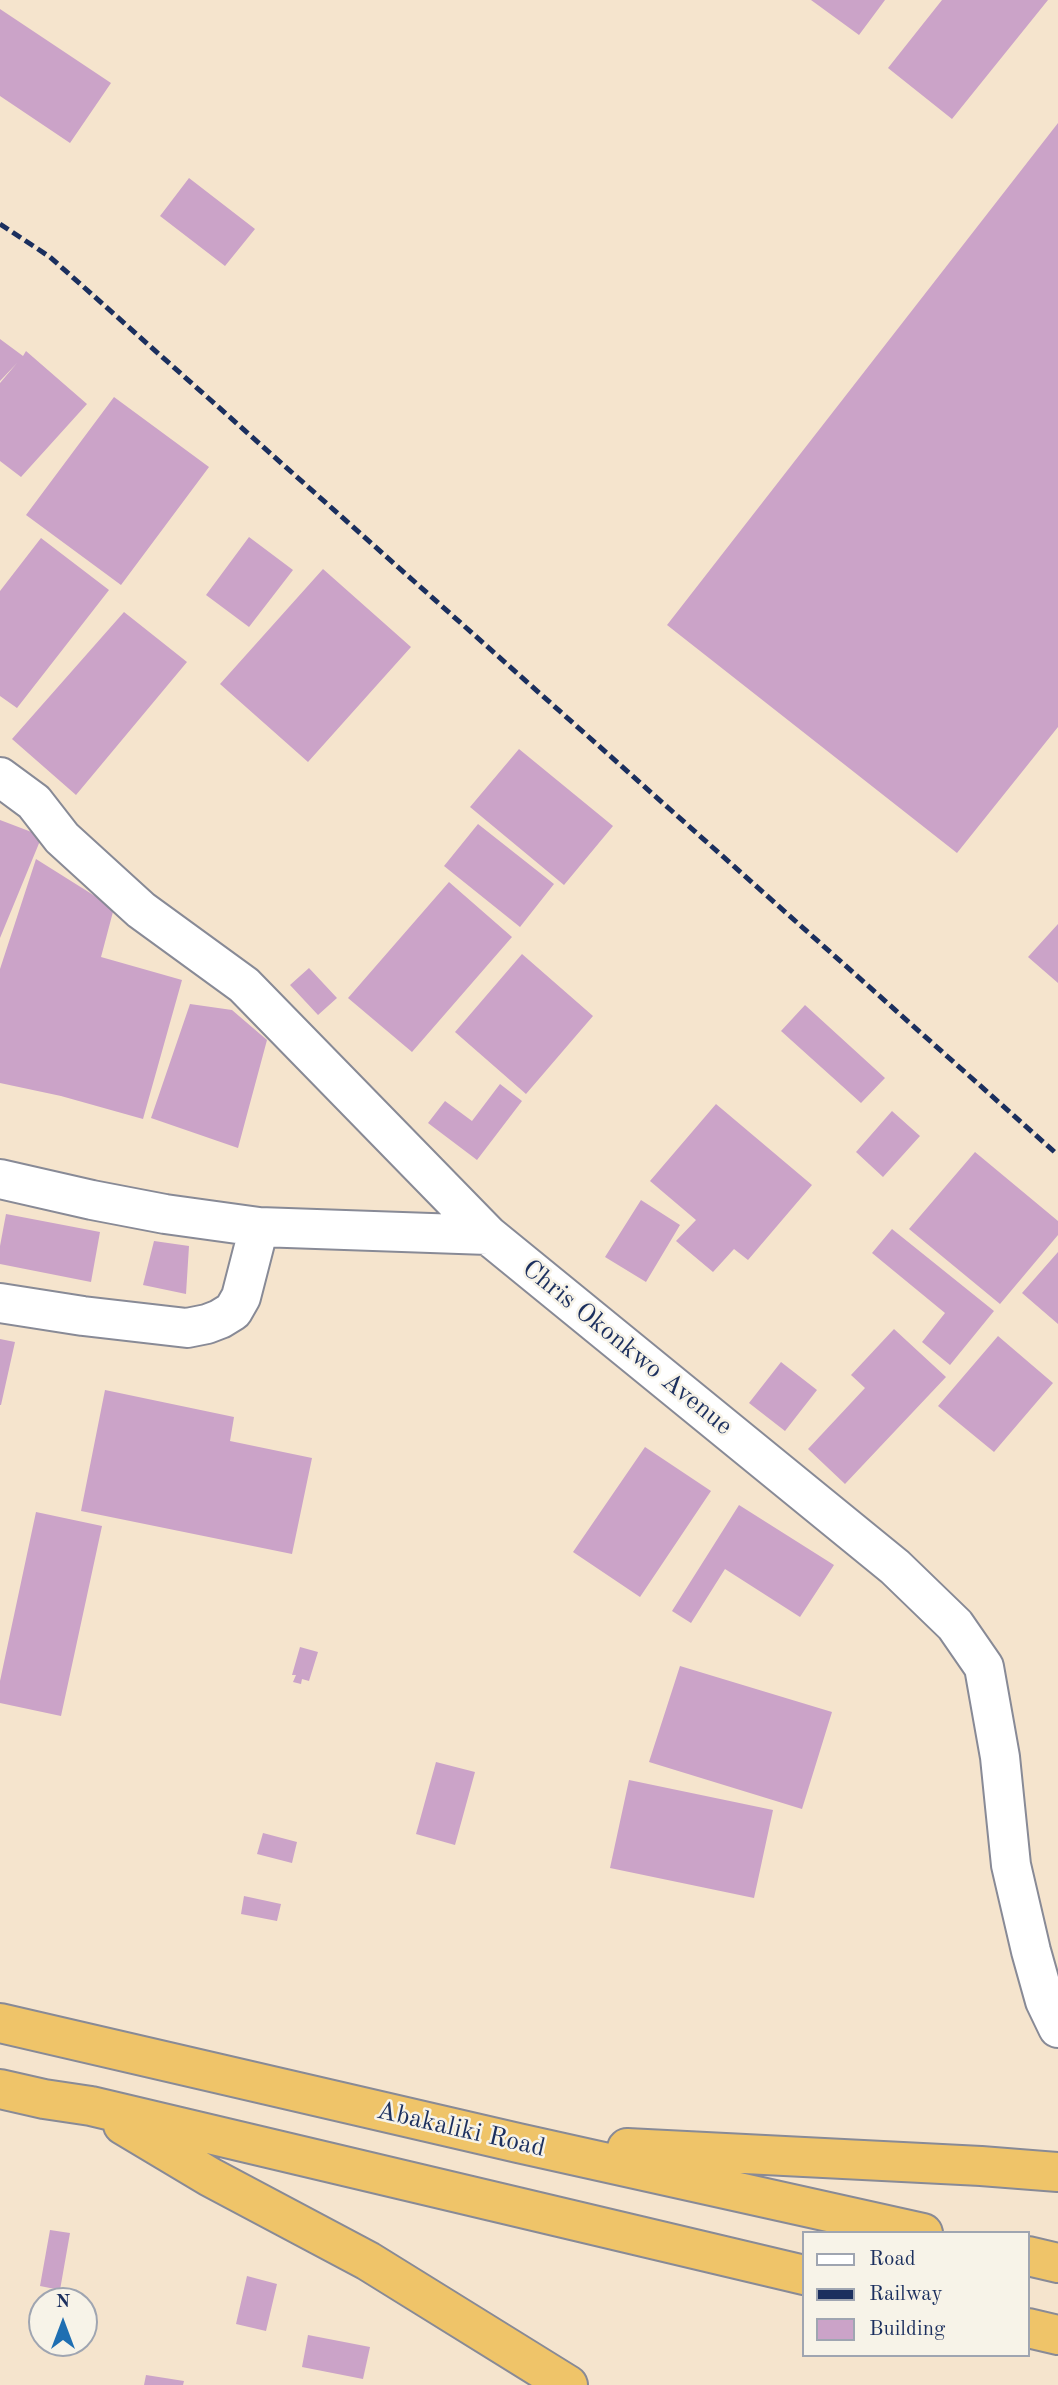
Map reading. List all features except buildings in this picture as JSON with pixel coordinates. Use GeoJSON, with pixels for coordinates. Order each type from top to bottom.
{"type":"FeatureCollection","features":[{"type":"Feature","properties":{"kind":"highway","name":"Abakaliki Road"},"geometry":{"type":"LineString","coordinates":[[0,2023],[914,2231]]}},
{"type":"Feature","properties":{"kind":"highway"},"geometry":{"type":"LineString","coordinates":[[0,2089],[91,2106],[802,2275]]}},
{"type":"Feature","properties":{"kind":"highway"},"geometry":{"type":"LineString","coordinates":[[91,2106],[210,2177],[368,2261],[568,2385]]}},
{"type":"Feature","properties":{"kind":"highway"},"geometry":{"type":"LineString","coordinates":[[518,2143],[1058,2172]]}},
{"type":"Feature","properties":{"kind":"highway"},"geometry":{"type":"LineString","coordinates":[[1030,2256],[1058,2263]]}},
{"type":"Feature","properties":{"kind":"highway"},"geometry":{"type":"LineString","coordinates":[[1030,2328],[1058,2335]]}},
{"type":"Feature","properties":{"kind":"street","name":"Chris Okonkwo Avenue"},"geometry":{"type":"LineString","coordinates":[[0,777],[34,802],[62,838],[141,910],[244,985],[488,1235],[895,1567],[955,1625],[984,1667],[1000,1757],[1011,1866],[1045,2001],[1058,2028]]}},
{"type":"Feature","properties":{"kind":"street"},"geometry":{"type":"LineString","coordinates":[[0,1179],[165,1214],[259,1227],[488,1235]]}},
{"type":"Feature","properties":{"kind":"street"},"geometry":{"type":"LineString","coordinates":[[0,1303],[187,1328],[207,1325],[233,1311],[241,1297],[259,1227]]}},
{"type":"Feature","properties":{"kind":"railway"},"geometry":{"type":"LineString","coordinates":[[0,224],[50,257],[1058,1155]]}}]}
